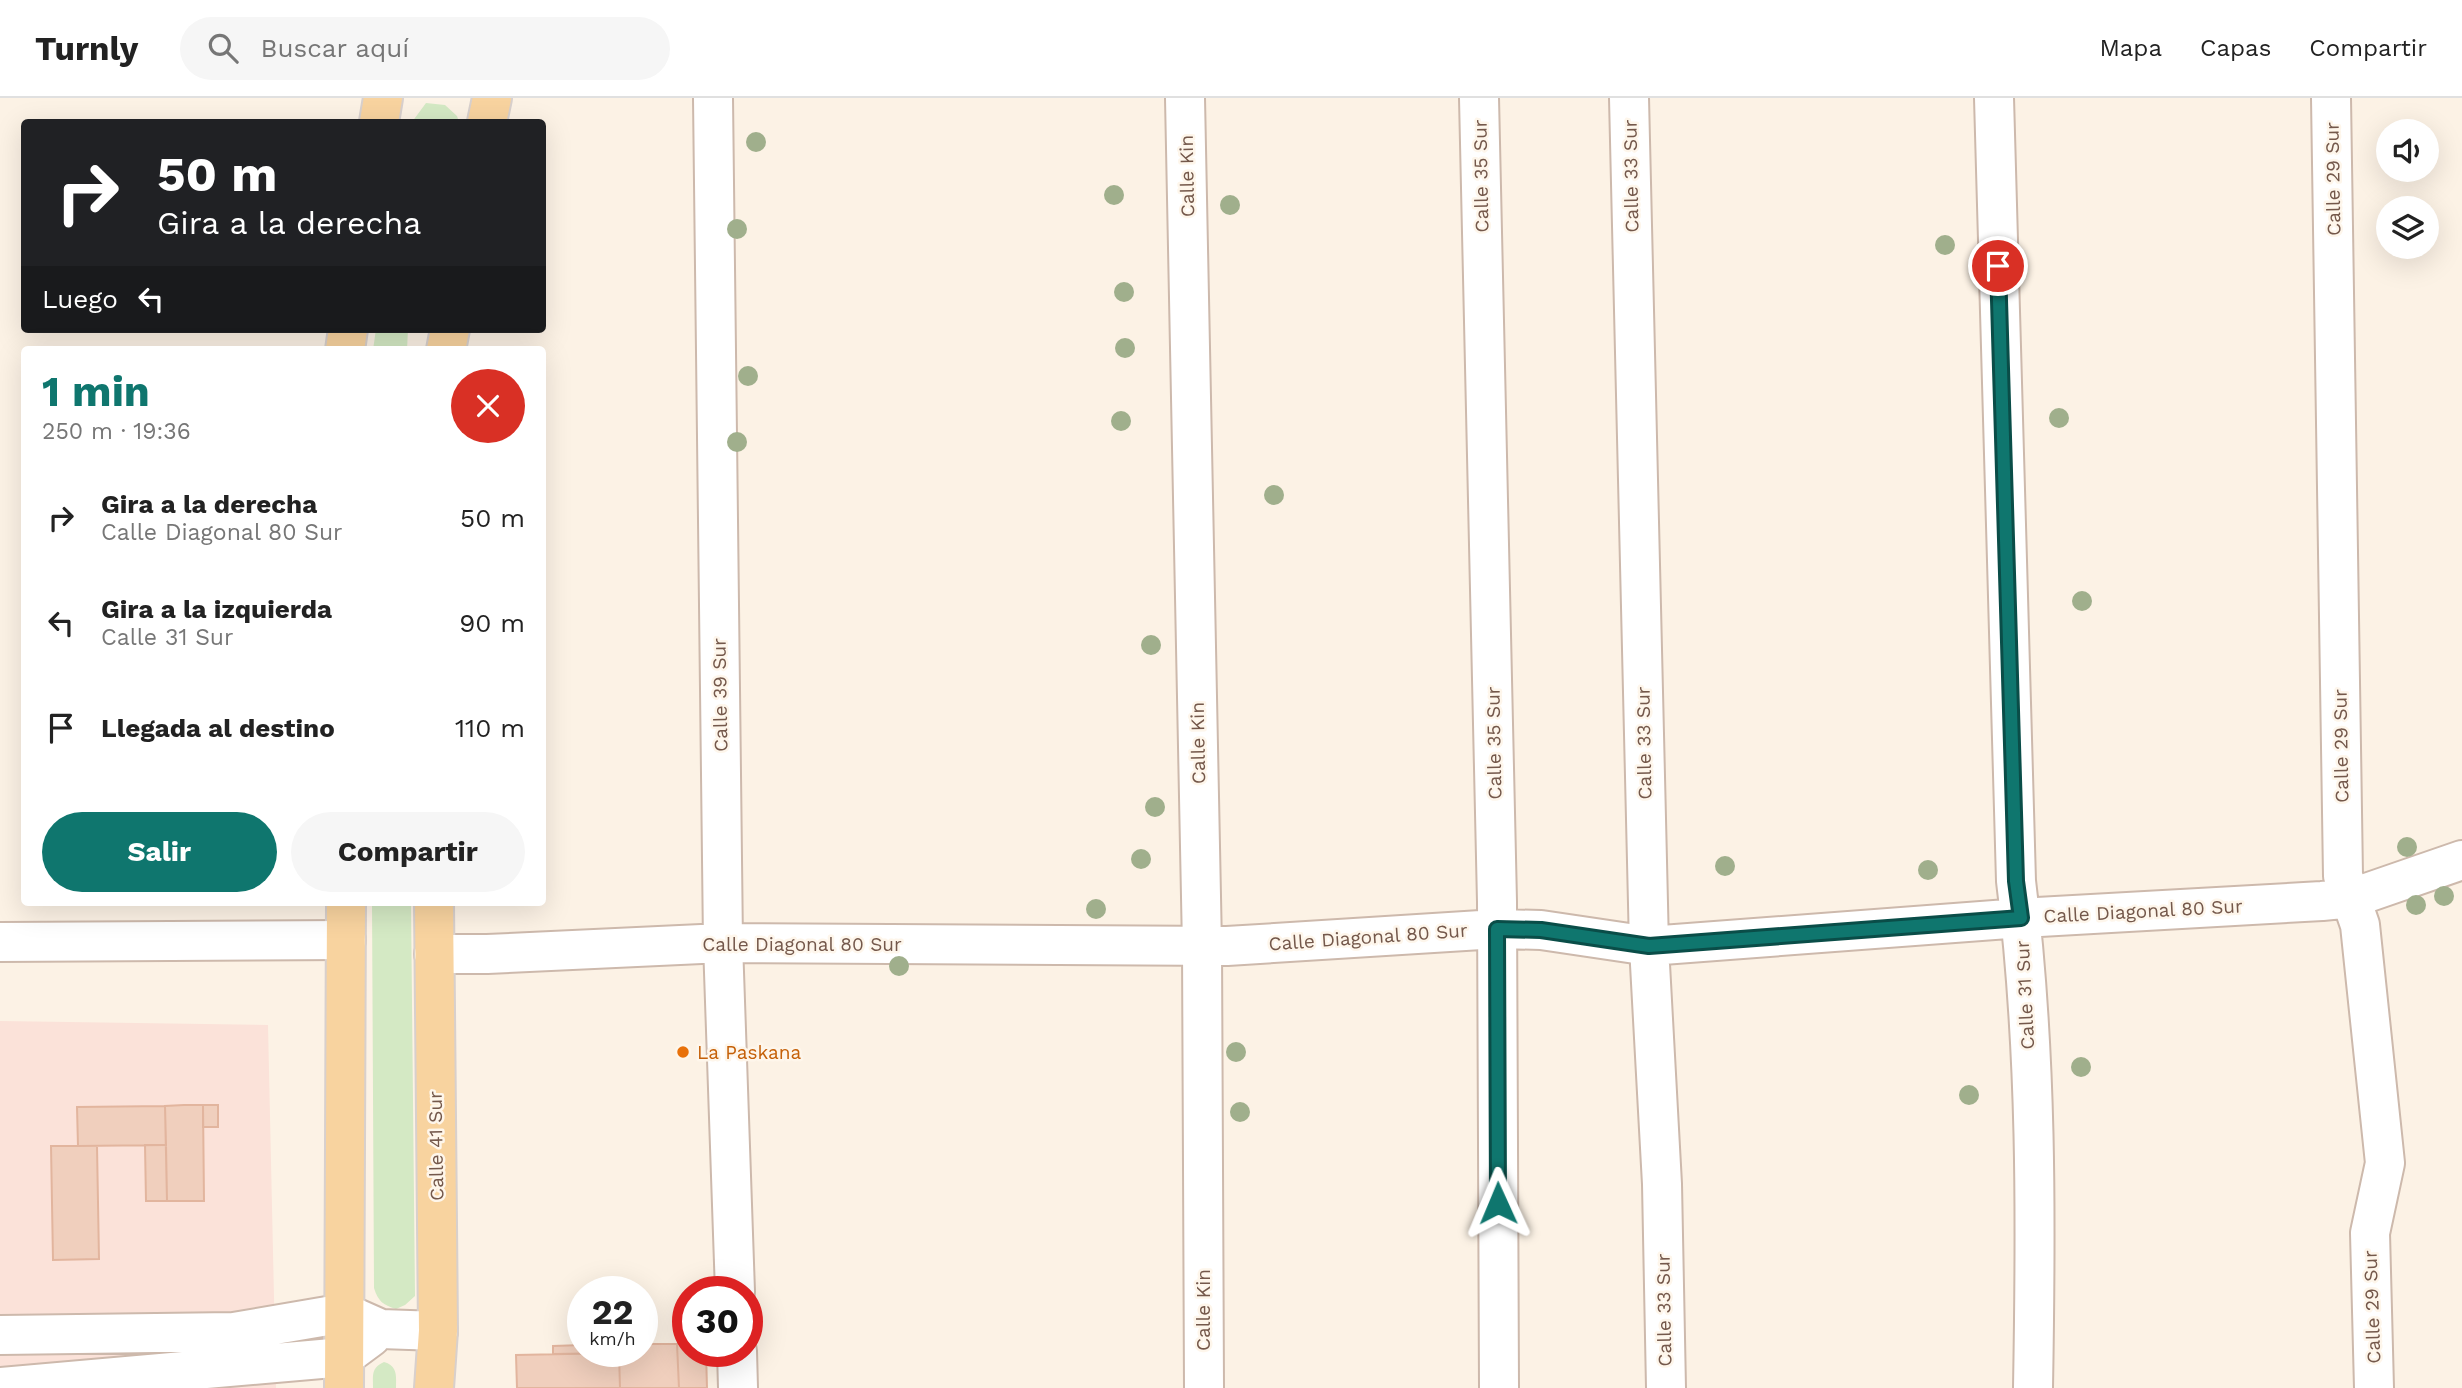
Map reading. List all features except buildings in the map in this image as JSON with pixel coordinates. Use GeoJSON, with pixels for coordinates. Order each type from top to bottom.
{"type":"FeatureCollection","features":[{"type":"Feature","properties":{"kind":"main road"},"geometry":{"type":"LineString","coordinates":[[380,119],[383,98]]}},
{"type":"Feature","properties":{"kind":"main road"},"geometry":{"type":"LineString","coordinates":[[488,119],[492,98]]}},
{"type":"Feature","properties":{"kind":"main road"},"geometry":{"type":"LineString","coordinates":[[344,1372],[346,906]]}},
{"type":"Feature","properties":{"kind":"main road","name":"Calle 41 Sur"},"geometry":{"type":"LineString","coordinates":[[433,906],[438,1331],[434,1388]]}},
{"type":"Feature","properties":{"kind":"street","name":"Calle 39 Sur"},"geometry":{"type":"LineString","coordinates":[[713,98],[723,943],[734,1276]]}},
{"type":"Feature","properties":{"kind":"street","name":"Calle Kin"},"geometry":{"type":"LineString","coordinates":[[1185,98],[1202,946],[1204,1388]]}},
{"type":"Feature","properties":{"kind":"street","name":"Calle 35 Sur"},"geometry":{"type":"LineString","coordinates":[[1479,98],[1497,929],[1499,1388]]}},
{"type":"Feature","properties":{"kind":"street","name":"Calle 33 Sur"},"geometry":{"type":"LineString","coordinates":[[1629,98],[1649,946],[1662,1184],[1666,1388]]}},
{"type":"Feature","properties":{"kind":"street","name":"Calle 31 Sur"},"geometry":{"type":"LineString","coordinates":[[1994,98],[2015,867],[2021,918],[2036,1176],[2033,1388]]}},
{"type":"Feature","properties":{"kind":"street","name":"Calle 29 Sur"},"geometry":{"type":"LineString","coordinates":[[2331,98],[2343,876],[2360,925],[2385,1163],[2370,1233],[2374,1388]]}},
{"type":"Feature","properties":{"kind":"street","name":"Calle Diagonal 80 Sur"},"geometry":{"type":"LineString","coordinates":[[434,954],[723,943],[1202,946],[1497,929],[1541,930],[1649,946],[2021,918],[2352,898],[2462,860]]}},
{"type":"Feature","properties":{"kind":"street"},"geometry":{"type":"LineString","coordinates":[[0,942],[346,940]]}},
{"type":"Feature","properties":{"kind":"street"},"geometry":{"type":"LineString","coordinates":[[0,1335],[234,1332],[345,1312],[381,1329],[438,1331]]}},
{"type":"Feature","properties":{"kind":"street"},"geometry":{"type":"LineString","coordinates":[[0,1387],[344,1372],[381,1329]]}},
{"type":"Feature","properties":{"kind":"street"},"geometry":{"type":"LineString","coordinates":[[737,1367],[738,1388]]}},
{"type":"Feature","properties":{"kind":"shaded area"},"geometry":{"type":"Polygon","coordinates":[[[0,1021],[268,1025],[276,1388],[0,1388],[0,1021]]]}},
{"type":"Feature","properties":{"kind":"green space"},"geometry":{"type":"Polygon","coordinates":[[[426,103],[445,105],[458,119],[414,119],[426,103]]]}},
{"type":"Feature","properties":{"kind":"green space"},"geometry":{"type":"Polygon","coordinates":[[[375,333],[408,333],[407,346],[374,346],[375,333]]]}},
{"type":"Feature","properties":{"kind":"green space"},"geometry":{"type":"Polygon","coordinates":[[[372,906],[411,906],[415,1296],[396,1309],[382,1302],[374,1288],[372,906]]]}},
{"type":"Feature","properties":{"kind":"green space"},"geometry":{"type":"Polygon","coordinates":[[[384,1362],[394,1369],[396,1388],[373,1388],[375,1369],[384,1362]]]}},
{"type":"Feature","properties":{"kind":"place","name":"La Paskana"},"geometry":{"type":"Point","coordinates":[683,1052]}},
{"type":"Feature","properties":{"kind":"route"},"geometry":{"type":"LineString","coordinates":[[1498,1203],[1497,929],[1541,930],[1649,946],[2021,918],[2016,881],[1998,266]]}}]}
